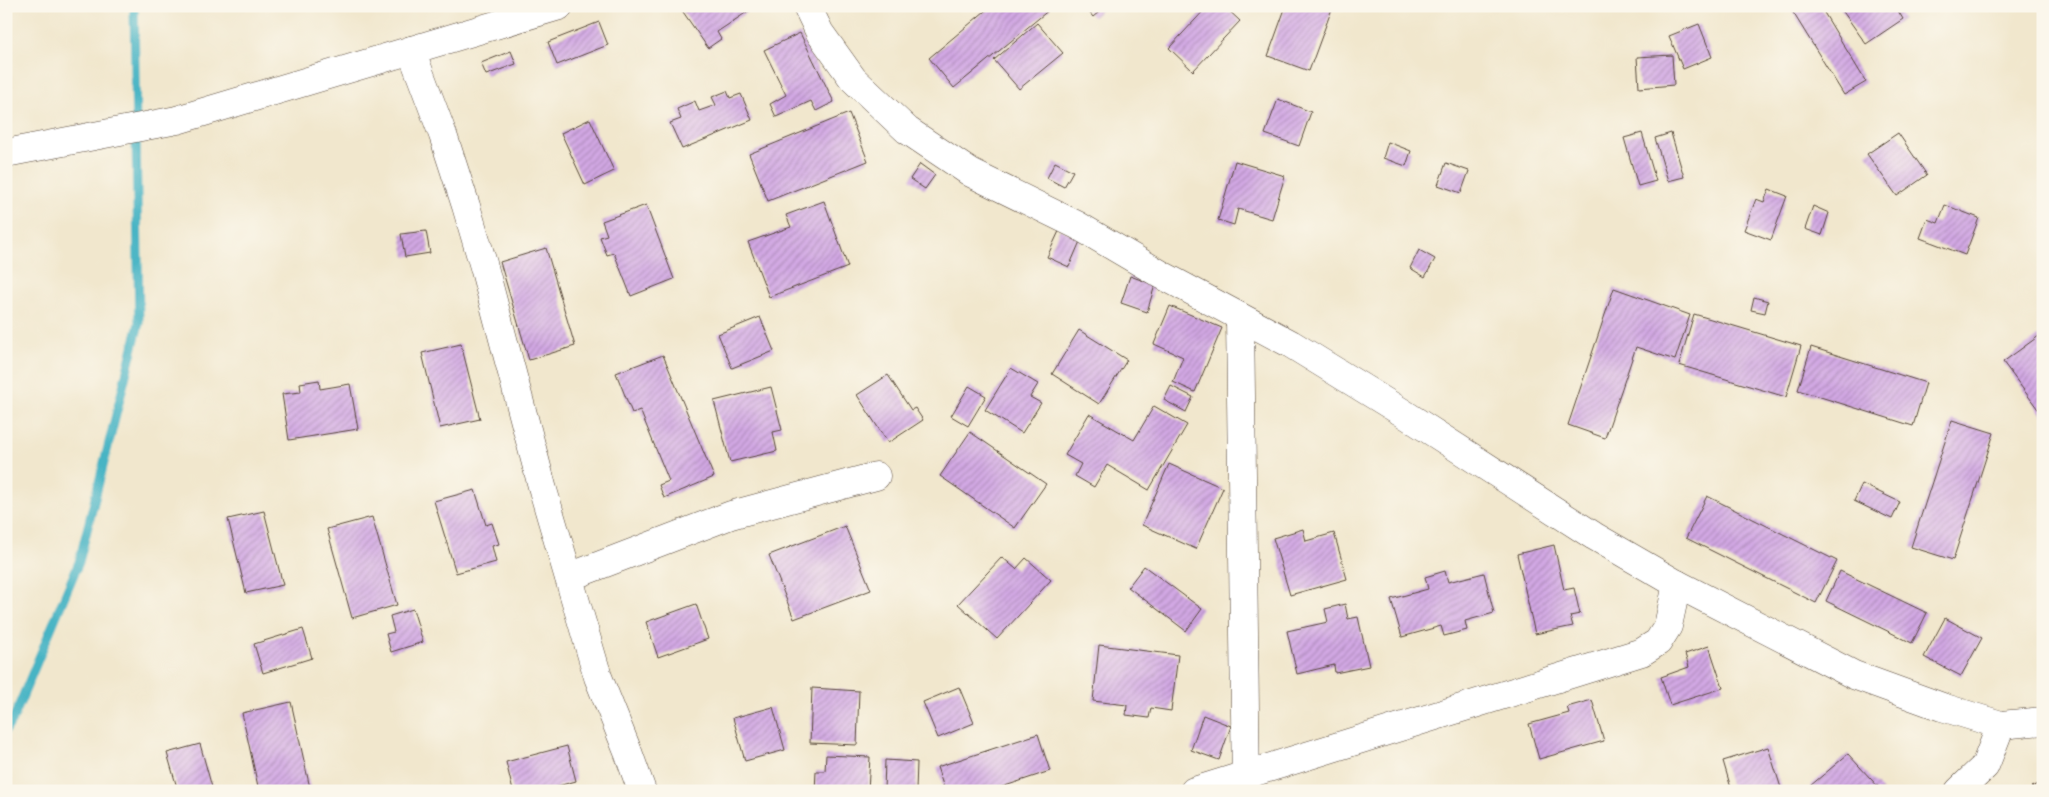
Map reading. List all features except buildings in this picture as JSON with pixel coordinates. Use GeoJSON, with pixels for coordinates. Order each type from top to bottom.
{"type":"FeatureCollection","features":[{"type":"Feature","properties":{"kind":"street"},"geometry":{"type":"LineString","coordinates":[[6,153],[177,120],[559,6]]}},
{"type":"Feature","properties":{"kind":"street"},"geometry":{"type":"LineString","coordinates":[[807,6],[820,33],[853,79],[907,130],[971,173],[1077,225],[1291,344],[1594,536],[1677,584],[1854,675],[1942,707],[2000,725],[2043,720]]}},
{"type":"Feature","properties":{"kind":"street"},"geometry":{"type":"LineString","coordinates":[[411,50],[443,135],[466,206],[543,490],[598,677],[642,791]]}},
{"type":"Feature","properties":{"kind":"street"},"geometry":{"type":"LineString","coordinates":[[1240,317],[1246,783]]}},
{"type":"Feature","properties":{"kind":"street"},"geometry":{"type":"LineString","coordinates":[[569,577],[731,515],[876,476]]}},
{"type":"Feature","properties":{"kind":"street"},"geometry":{"type":"LineString","coordinates":[[1194,791],[1246,783],[1642,652],[1658,642],[1668,626],[1677,584]]}},
{"type":"Feature","properties":{"kind":"street"},"geometry":{"type":"LineString","coordinates":[[1959,791],[1985,766],[2000,725]]}},
{"type":"Feature","properties":{"kind":"waterway"},"geometry":{"type":"LineString","coordinates":[[6,730],[14,717],[79,562],[139,323],[134,6]]}}]}
